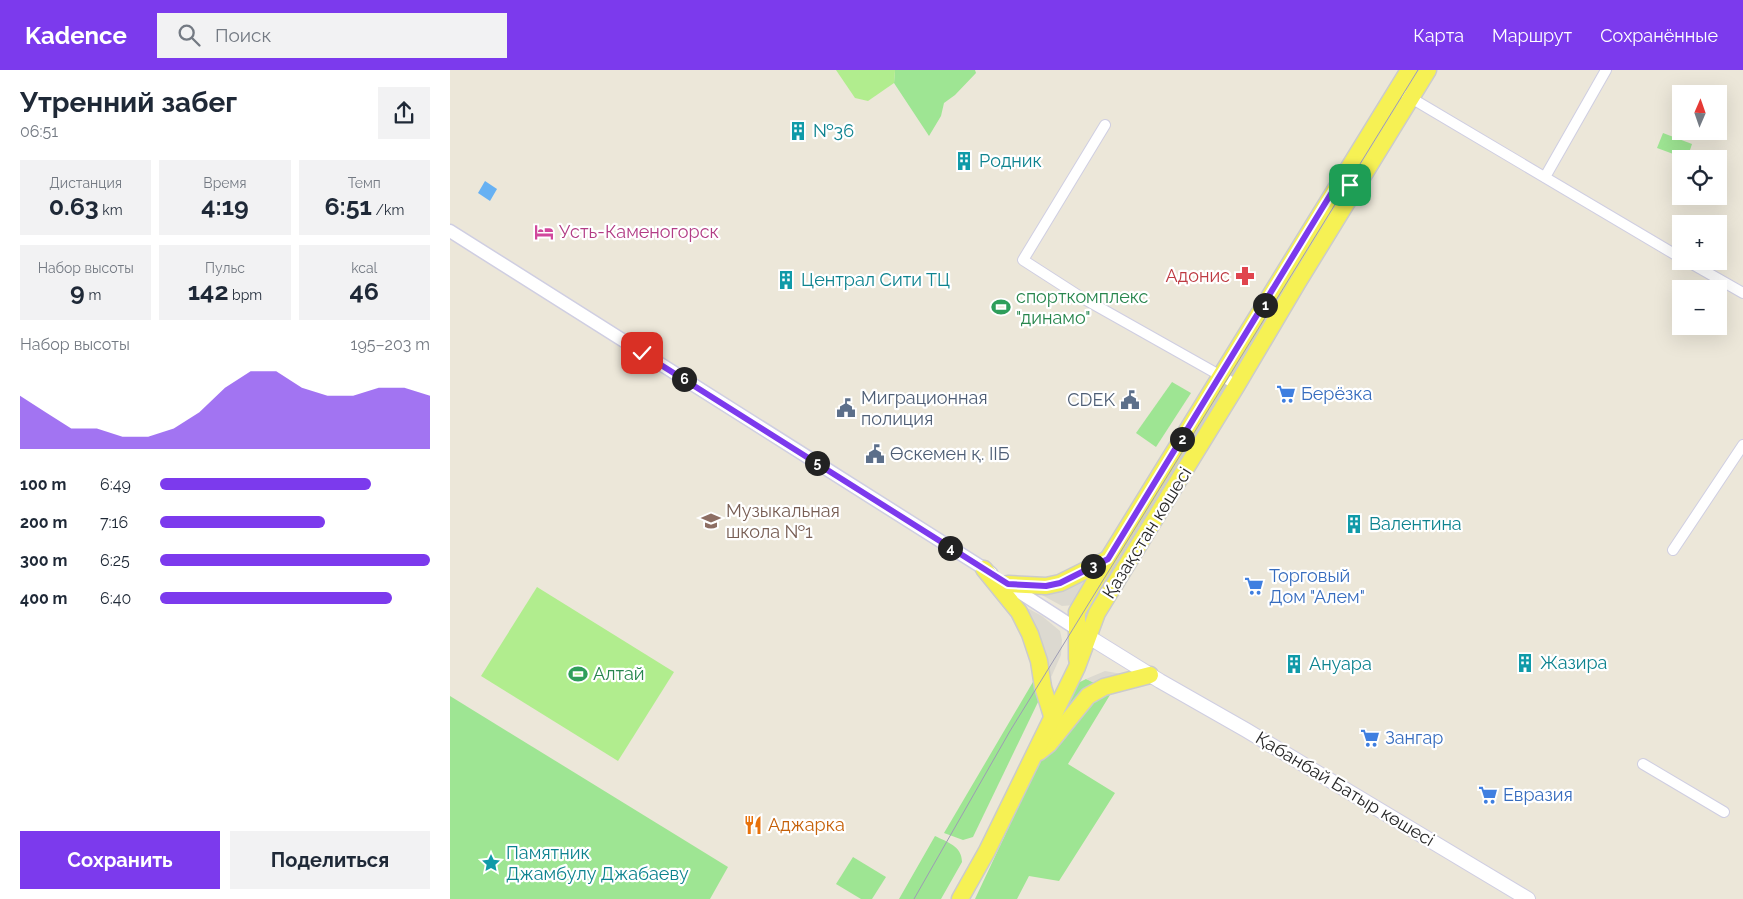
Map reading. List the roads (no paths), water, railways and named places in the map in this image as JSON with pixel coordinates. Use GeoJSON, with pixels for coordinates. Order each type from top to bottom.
{"type":"FeatureCollection","features":[{"type":"Feature","properties":{"kind":"main road","name":"Қазақстан көшесі"},"geometry":{"type":"LineString","coordinates":[[1083,633],[1077,612],[1340,179],[1409,70]]}},
{"type":"Feature","properties":{"kind":"main road","name":"Қазақстан көшесі"},"geometry":{"type":"LineString","coordinates":[[960,899],[987,851],[1077,666],[1083,633],[1098,612],[1428,70]]}},
{"type":"Feature","properties":{"kind":"main road"},"geometry":{"type":"LineString","coordinates":[[1340,179],[1356,189]]}},
{"type":"Feature","properties":{"kind":"main road"},"geometry":{"type":"LineString","coordinates":[[1008,584],[1046,586],[1060,583],[1108,559]]}},
{"type":"Feature","properties":{"kind":"main road"},"geometry":{"type":"LineString","coordinates":[[984,569],[1019,612],[1030,634],[1039,661],[1043,687],[1052,716]]}},
{"type":"Feature","properties":{"kind":"main road","name":"Қабанбай Батыр көшесі"},"geometry":{"type":"LineString","coordinates":[[1083,633],[1155,678],[1246,730],[1528,899]]}},
{"type":"Feature","properties":{"kind":"main road"},"geometry":{"type":"LineString","coordinates":[[1032,758],[1049,744],[1088,696],[1104,687],[1155,678]]}},
{"type":"Feature","properties":{"kind":"street"},"geometry":{"type":"LineString","coordinates":[[1545,177],[1606,70]]}},
{"type":"Feature","properties":{"kind":"street"},"geometry":{"type":"LineString","coordinates":[[1397,89],[1672,253]]}},
{"type":"Feature","properties":{"kind":"street"},"geometry":{"type":"LineString","coordinates":[[1105,125],[1023,260],[1079,296],[1237,385]]}},
{"type":"Feature","properties":{"kind":"street"},"geometry":{"type":"LineString","coordinates":[[450,230],[1083,633]]}},
{"type":"Feature","properties":{"kind":"street"},"geometry":{"type":"LineString","coordinates":[[1703,270],[1743,293]]}},
{"type":"Feature","properties":{"kind":"street"},"geometry":{"type":"LineString","coordinates":[[1673,550],[1743,445]]}},
{"type":"Feature","properties":{"kind":"street"},"geometry":{"type":"LineString","coordinates":[[1643,764],[1724,812]]}},
{"type":"Feature","properties":{"kind":"water"},"geometry":{"type":"Polygon","coordinates":[[[485,181],[497,189],[490,201],[478,193],[485,181]]]}},
{"type":"Feature","properties":{"kind":"tram line"},"geometry":{"type":"LineString","coordinates":[[914,899],[1010,731],[1418,70]]}},
{"type":"Feature","properties":{"kind":"place","name":"№36"},"geometry":{"type":"Point","coordinates":[798,131]}},
{"type":"Feature","properties":{"kind":"place","name":"Родник"},"geometry":{"type":"Point","coordinates":[964,161]}},
{"type":"Feature","properties":{"kind":"place","name":"Усть-Каменогорск"},"geometry":{"type":"Point","coordinates":[544,232]}},
{"type":"Feature","properties":{"kind":"place","name":"Адонис"},"geometry":{"type":"Point","coordinates":[1245,276]}},
{"type":"Feature","properties":{"kind":"place","name":"Централ Сити ТЦ"},"geometry":{"type":"Point","coordinates":[786,280]}},
{"type":"Feature","properties":{"kind":"place","name":"спорткомплекс \"динамо\""},"geometry":{"type":"Point","coordinates":[1001,307]}},
{"type":"Feature","properties":{"kind":"place","name":"Берёзка"},"geometry":{"type":"Point","coordinates":[1286,394]}},
{"type":"Feature","properties":{"kind":"place","name":"CDEK"},"geometry":{"type":"Point","coordinates":[1130,400]}},
{"type":"Feature","properties":{"kind":"place","name":"Миграционная полиция"},"geometry":{"type":"Point","coordinates":[846,408]}},
{"type":"Feature","properties":{"kind":"place","name":"Өскемен қ. ІІБ"},"geometry":{"type":"Point","coordinates":[875,454]}},
{"type":"Feature","properties":{"kind":"place","name":"Музыкальная школа №1"},"geometry":{"type":"Point","coordinates":[711,521]}},
{"type":"Feature","properties":{"kind":"place","name":"Валентина"},"geometry":{"type":"Point","coordinates":[1354,524]}},
{"type":"Feature","properties":{"kind":"place","name":"Торговый Дом \"Алем\""},"geometry":{"type":"Point","coordinates":[1254,586]}},
{"type":"Feature","properties":{"kind":"place","name":"Жазира"},"geometry":{"type":"Point","coordinates":[1525,663]}},
{"type":"Feature","properties":{"kind":"place","name":"Ануара"},"geometry":{"type":"Point","coordinates":[1294,664]}},
{"type":"Feature","properties":{"kind":"place","name":"Алтай"},"geometry":{"type":"Point","coordinates":[578,674]}},
{"type":"Feature","properties":{"kind":"place","name":"Зангар"},"geometry":{"type":"Point","coordinates":[1370,738]}},
{"type":"Feature","properties":{"kind":"place","name":"Евразия"},"geometry":{"type":"Point","coordinates":[1488,795]}},
{"type":"Feature","properties":{"kind":"place","name":"Аджарка"},"geometry":{"type":"Point","coordinates":[753,825]}},
{"type":"Feature","properties":{"kind":"place","name":"Памятник Джамбулу Джабаеву"},"geometry":{"type":"Point","coordinates":[491,863]}}]}
